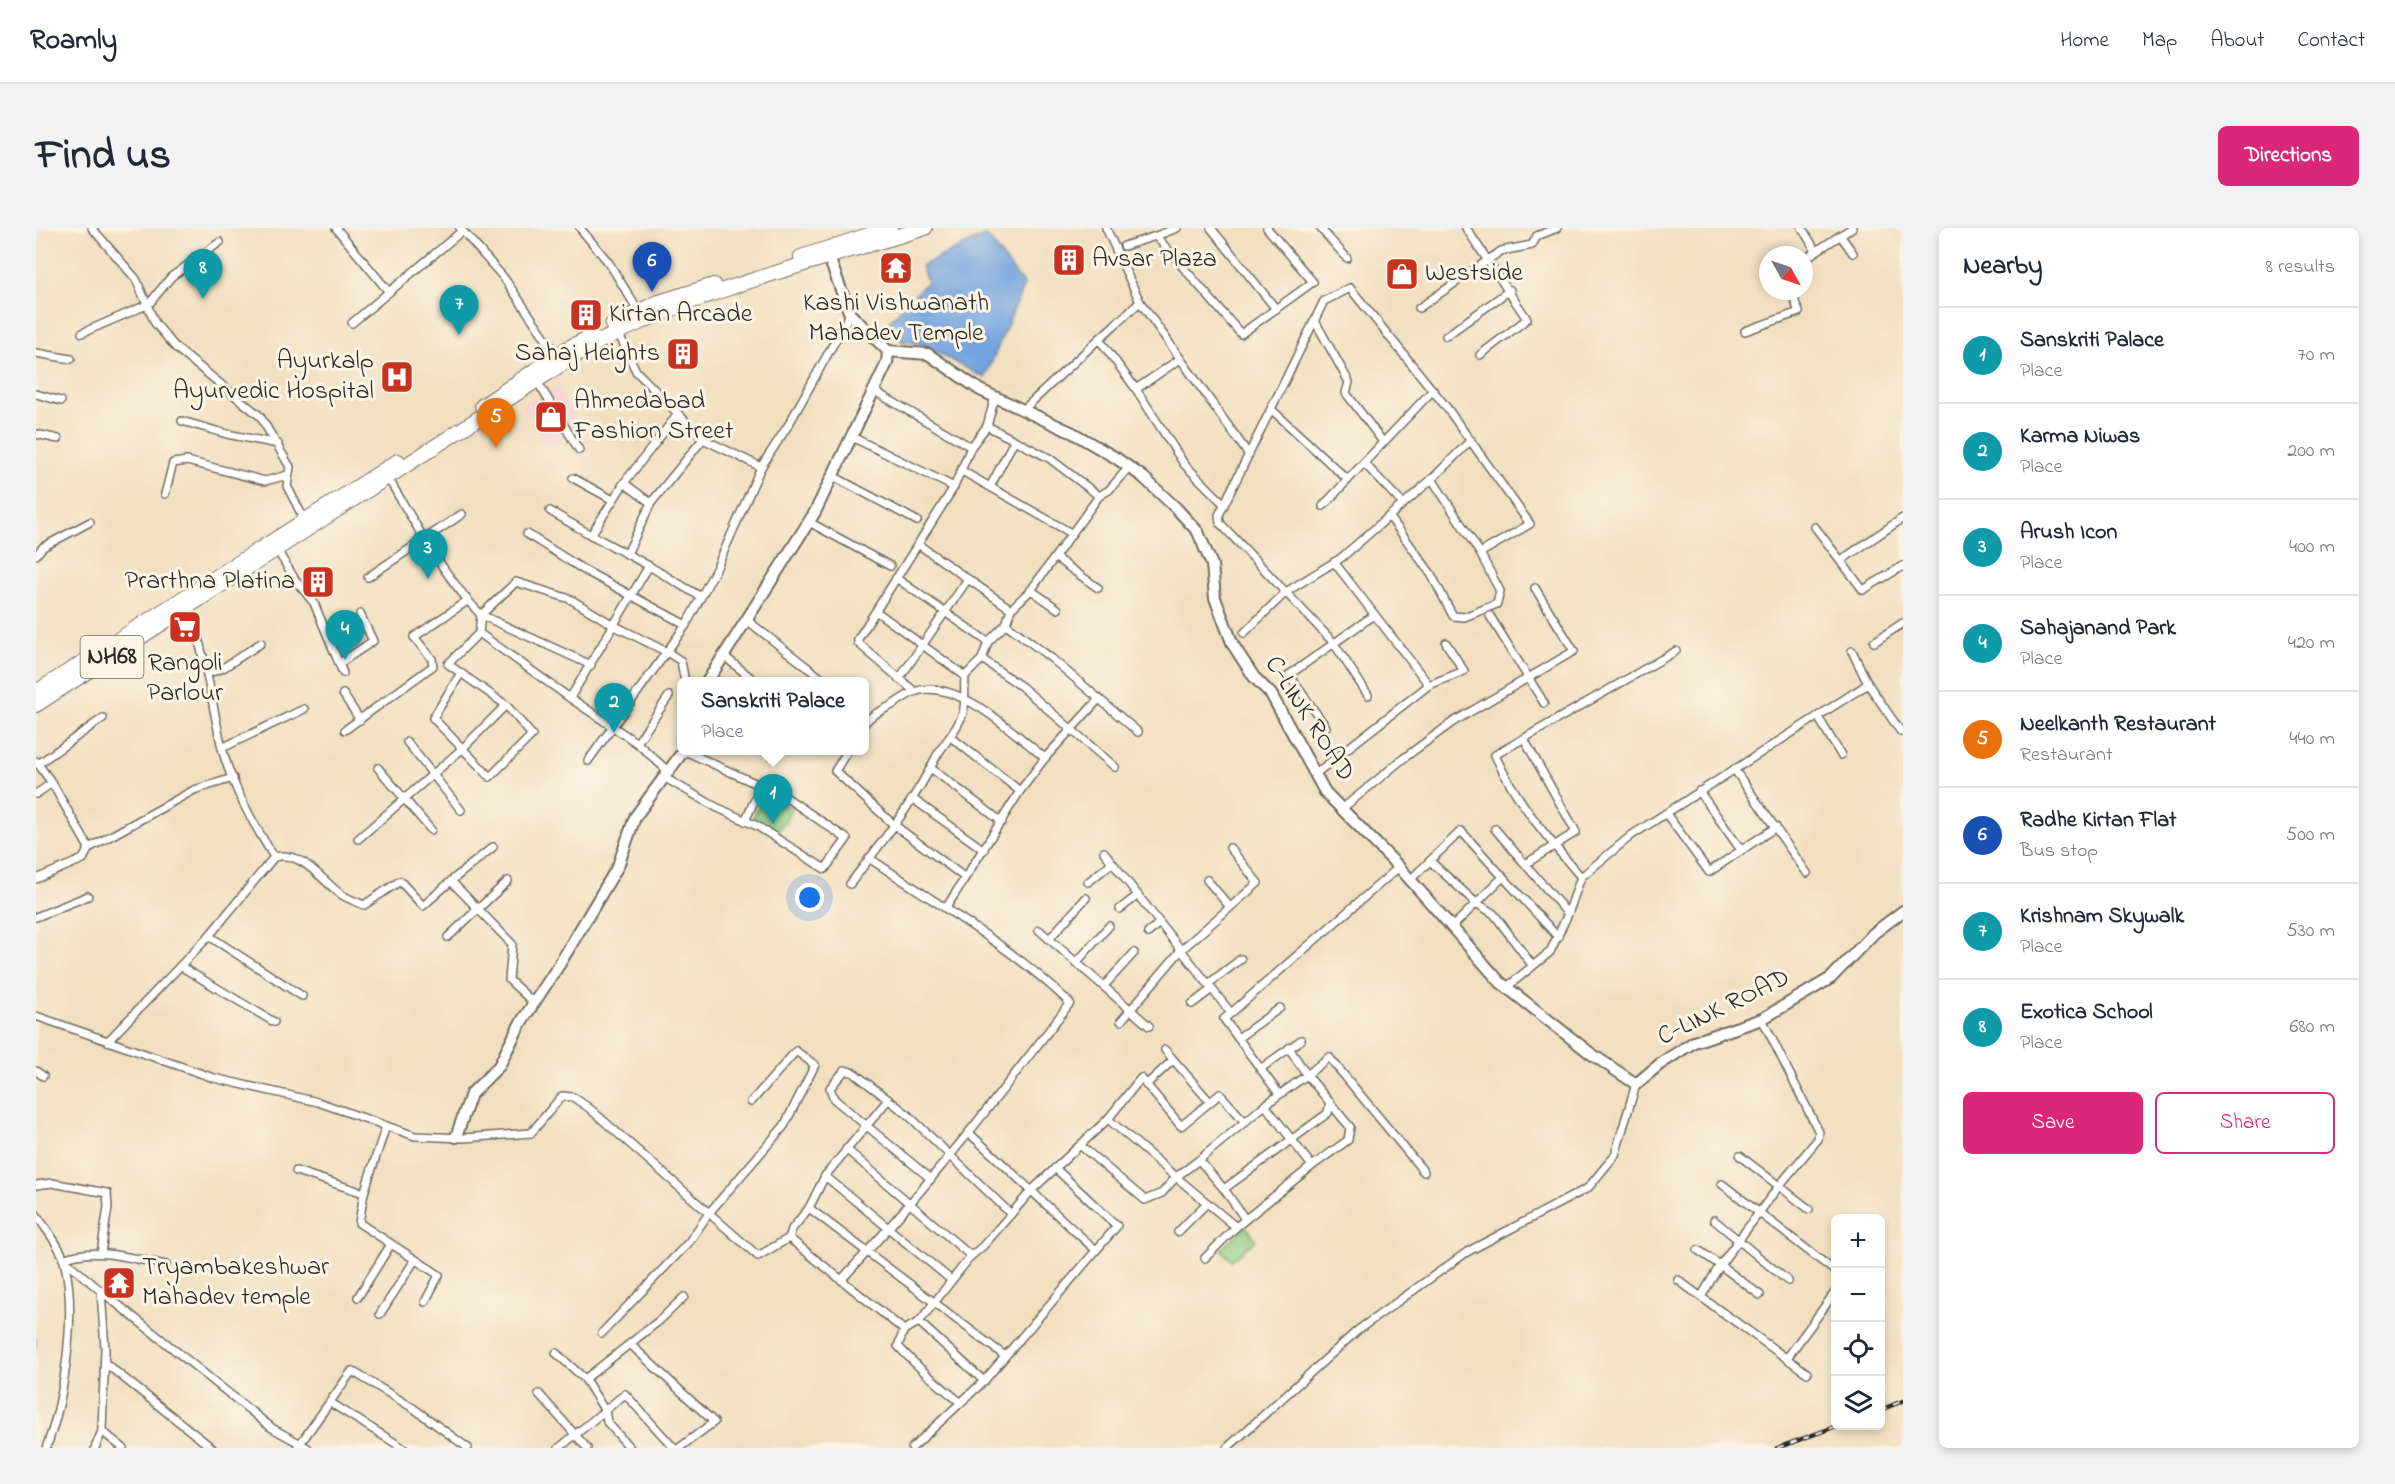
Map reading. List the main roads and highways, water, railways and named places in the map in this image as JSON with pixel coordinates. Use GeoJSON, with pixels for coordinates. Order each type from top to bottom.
{"type":"FeatureCollection","features":[{"type":"Feature","properties":{"kind":"highway","name":"NH68"},"geometry":{"type":"LineString","coordinates":[[36,692],[307,525],[388,478],[537,381],[618,332],[890,228]]}},
{"type":"Feature","properties":{"kind":"highway","name":"NH68"},"geometry":{"type":"LineString","coordinates":[[36,705],[277,550],[307,525],[557,355],[656,303],[827,253],[924,228]]}},
{"type":"Feature","properties":{"kind":"water"},"geometry":{"type":"Polygon","coordinates":[[[986,235],[1024,285],[985,378],[919,343],[902,342],[889,321],[927,282],[921,266],[986,235]]]}},
{"type":"Feature","properties":{"kind":"waterway"},"geometry":{"type":"LineString","coordinates":[[36,1338],[36,1348]]}},
{"type":"Feature","properties":{"kind":"railway"},"geometry":{"type":"LineString","coordinates":[[1885,1408],[1903,1401]]}},
{"type":"Feature","properties":{"kind":"railway"},"geometry":{"type":"LineString","coordinates":[[1777,1448],[1831,1428]]}},
{"type":"Feature","properties":{"kind":"place","name":"Avsar Plaza"},"geometry":{"type":"Point","coordinates":[1069,260]}},
{"type":"Feature","properties":{"kind":"place","name":"Kashi Vishwanath Mahadev Temple"},"geometry":{"type":"Point","coordinates":[896,268]}},
{"type":"Feature","properties":{"kind":"place","name":"Westside"},"geometry":{"type":"Point","coordinates":[1402,274]}},
{"type":"Feature","properties":{"kind":"place","name":"Radhe Kirtan Flat"},"geometry":{"type":"Point","coordinates":[652,292]}},
{"type":"Feature","properties":{"kind":"place","name":"Exotica School"},"geometry":{"type":"Point","coordinates":[203,299]}},
{"type":"Feature","properties":{"kind":"place","name":"Kirtan Arcade"},"geometry":{"type":"Point","coordinates":[586,315]}},
{"type":"Feature","properties":{"kind":"place","name":"Krishnam Skywalk"},"geometry":{"type":"Point","coordinates":[459,335]}},
{"type":"Feature","properties":{"kind":"place","name":"Sahaj Heights"},"geometry":{"type":"Point","coordinates":[683,354]}},
{"type":"Feature","properties":{"kind":"place","name":"Ayurkalp Ayurvedic Hospital"},"geometry":{"type":"Point","coordinates":[397,377]}},
{"type":"Feature","properties":{"kind":"place","name":"Ahmedabad Fashion Street"},"geometry":{"type":"Point","coordinates":[551,417]}},
{"type":"Feature","properties":{"kind":"place","name":"Neelkanth Restaurant"},"geometry":{"type":"Point","coordinates":[496,448]}},
{"type":"Feature","properties":{"kind":"place","name":"Arush Icon"},"geometry":{"type":"Point","coordinates":[428,579]}},
{"type":"Feature","properties":{"kind":"place","name":"Prarthna Platina"},"geometry":{"type":"Point","coordinates":[318,582]}},
{"type":"Feature","properties":{"kind":"place","name":"Rangoli Parlour"},"geometry":{"type":"Point","coordinates":[185,627]}},
{"type":"Feature","properties":{"kind":"place","name":"Sahajanand Park"},"geometry":{"type":"Point","coordinates":[345,660]}},
{"type":"Feature","properties":{"kind":"place","name":"Karma Niwas"},"geometry":{"type":"Point","coordinates":[614,733]}},
{"type":"Feature","properties":{"kind":"place","name":"Sanskriti Palace"},"geometry":{"type":"Point","coordinates":[773,824]}},
{"type":"Feature","properties":{"kind":"place","name":"Tryambakeshwar Mahadev temple"},"geometry":{"type":"Point","coordinates":[119,1283]}}]}
